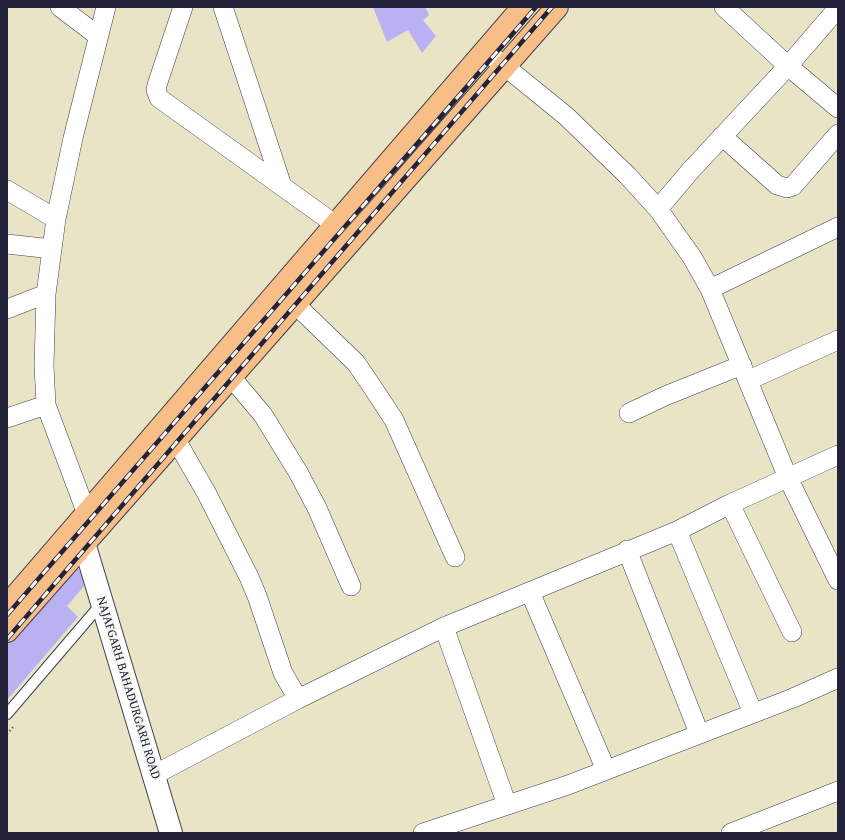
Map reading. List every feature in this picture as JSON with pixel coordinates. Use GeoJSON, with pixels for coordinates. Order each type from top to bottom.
{"type":"FeatureCollection","features":[{"type":"Feature","properties":{"kind":"main road"},"geometry":{"type":"LineString","coordinates":[[7,606],[88,514],[523,7]]}},
{"type":"Feature","properties":{"kind":"main road"},"geometry":{"type":"LineString","coordinates":[[7,631],[557,7]]}},
{"type":"Feature","properties":{"kind":"street"},"geometry":{"type":"LineString","coordinates":[[60,7],[98,36]]}},
{"type":"Feature","properties":{"kind":"street"},"geometry":{"type":"LineString","coordinates":[[88,514],[46,405],[44,366],[46,294],[56,219],[106,7]]}},
{"type":"Feature","properties":{"kind":"street"},"geometry":{"type":"LineString","coordinates":[[183,7],[157,85],[156,90],[159,98],[336,225]]}},
{"type":"Feature","properties":{"kind":"street"},"geometry":{"type":"LineString","coordinates":[[224,7],[282,186]]}},
{"type":"Feature","properties":{"kind":"street"},"geometry":{"type":"LineString","coordinates":[[724,7],[788,66],[838,108]]}},
{"type":"Feature","properties":{"kind":"street"},"geometry":{"type":"LineString","coordinates":[[658,208],[722,136],[788,66],[838,8]]}},
{"type":"Feature","properties":{"kind":"street"},"geometry":{"type":"LineString","coordinates":[[486,51],[566,116],[658,208],[692,257],[710,289],[746,373],[765,425],[788,478],[838,580]]}},
{"type":"Feature","properties":{"kind":"street"},"geometry":{"type":"LineString","coordinates":[[722,136],[777,185],[787,188],[793,186],[838,134]]}},
{"type":"Feature","properties":{"kind":"street"},"geometry":{"type":"LineString","coordinates":[[7,190],[56,219]]}},
{"type":"Feature","properties":{"kind":"street"},"geometry":{"type":"LineString","coordinates":[[710,289],[838,227]]}},
{"type":"Feature","properties":{"kind":"street"},"geometry":{"type":"LineString","coordinates":[[7,244],[52,249]]}},
{"type":"Feature","properties":{"kind":"street"},"geometry":{"type":"LineString","coordinates":[[7,309],[46,294]]}},
{"type":"Feature","properties":{"kind":"street"},"geometry":{"type":"LineString","coordinates":[[295,304],[356,363],[376,391],[394,420],[455,557]]}},
{"type":"Feature","properties":{"kind":"street"},"geometry":{"type":"LineString","coordinates":[[629,413],[665,396],[746,373],[838,340]]}},
{"type":"Feature","properties":{"kind":"street"},"geometry":{"type":"LineString","coordinates":[[231,377],[263,415],[298,472],[317,508],[350,586]]}},
{"type":"Feature","properties":{"kind":"street"},"geometry":{"type":"LineString","coordinates":[[7,418],[46,405]]}},
{"type":"Feature","properties":{"kind":"street"},"geometry":{"type":"LineString","coordinates":[[176,440],[207,494],[246,572],[257,596],[283,673],[298,699]]}},
{"type":"Feature","properties":{"kind":"street"},"geometry":{"type":"LineString","coordinates":[[154,775],[298,699],[444,627],[627,550],[677,531],[730,504],[838,455]]}},
{"type":"Feature","properties":{"kind":"street"},"geometry":{"type":"LineString","coordinates":[[730,504],[792,632]]}},
{"type":"Feature","properties":{"kind":"street"},"geometry":{"type":"LineString","coordinates":[[677,531],[753,713]]}},
{"type":"Feature","properties":{"kind":"street","name":"NAJAFGARH BAHADURGARH ROAD"},"geometry":{"type":"LineString","coordinates":[[84,543],[171,833]]}},
{"type":"Feature","properties":{"kind":"street"},"geometry":{"type":"LineString","coordinates":[[627,550],[699,733]]}},
{"type":"Feature","properties":{"kind":"street"},"geometry":{"type":"LineString","coordinates":[[530,592],[606,770]]}},
{"type":"Feature","properties":{"kind":"street"},"geometry":{"type":"LineString","coordinates":[[444,627],[507,805]]}},
{"type":"Feature","properties":{"kind":"street"},"geometry":{"type":"LineString","coordinates":[[422,833],[545,794],[753,713],[838,678]]}},
{"type":"Feature","properties":{"kind":"street"},"geometry":{"type":"LineString","coordinates":[[732,833],[838,791]]}},
{"type":"Feature","properties":{"kind":"lane"},"geometry":{"type":"LineString","coordinates":[[7,714],[102,603]]}},
{"type":"Feature","properties":{"kind":"building"},"geometry":{"type":"Polygon","coordinates":[[[373,7],[425,7],[429,15],[423,20],[436,36],[422,53],[408,30],[387,42],[373,7]]]}},
{"type":"Feature","properties":{"kind":"building"},"geometry":{"type":"Polygon","coordinates":[[[48,548],[91,578],[67,606],[78,617],[7,700],[7,597],[48,548]]]}},
{"type":"Feature","properties":{"kind":"railway"},"geometry":{"type":"LineString","coordinates":[[7,615],[536,7]]}},
{"type":"Feature","properties":{"kind":"railway"},"geometry":{"type":"LineString","coordinates":[[7,639],[552,7]]}}]}
